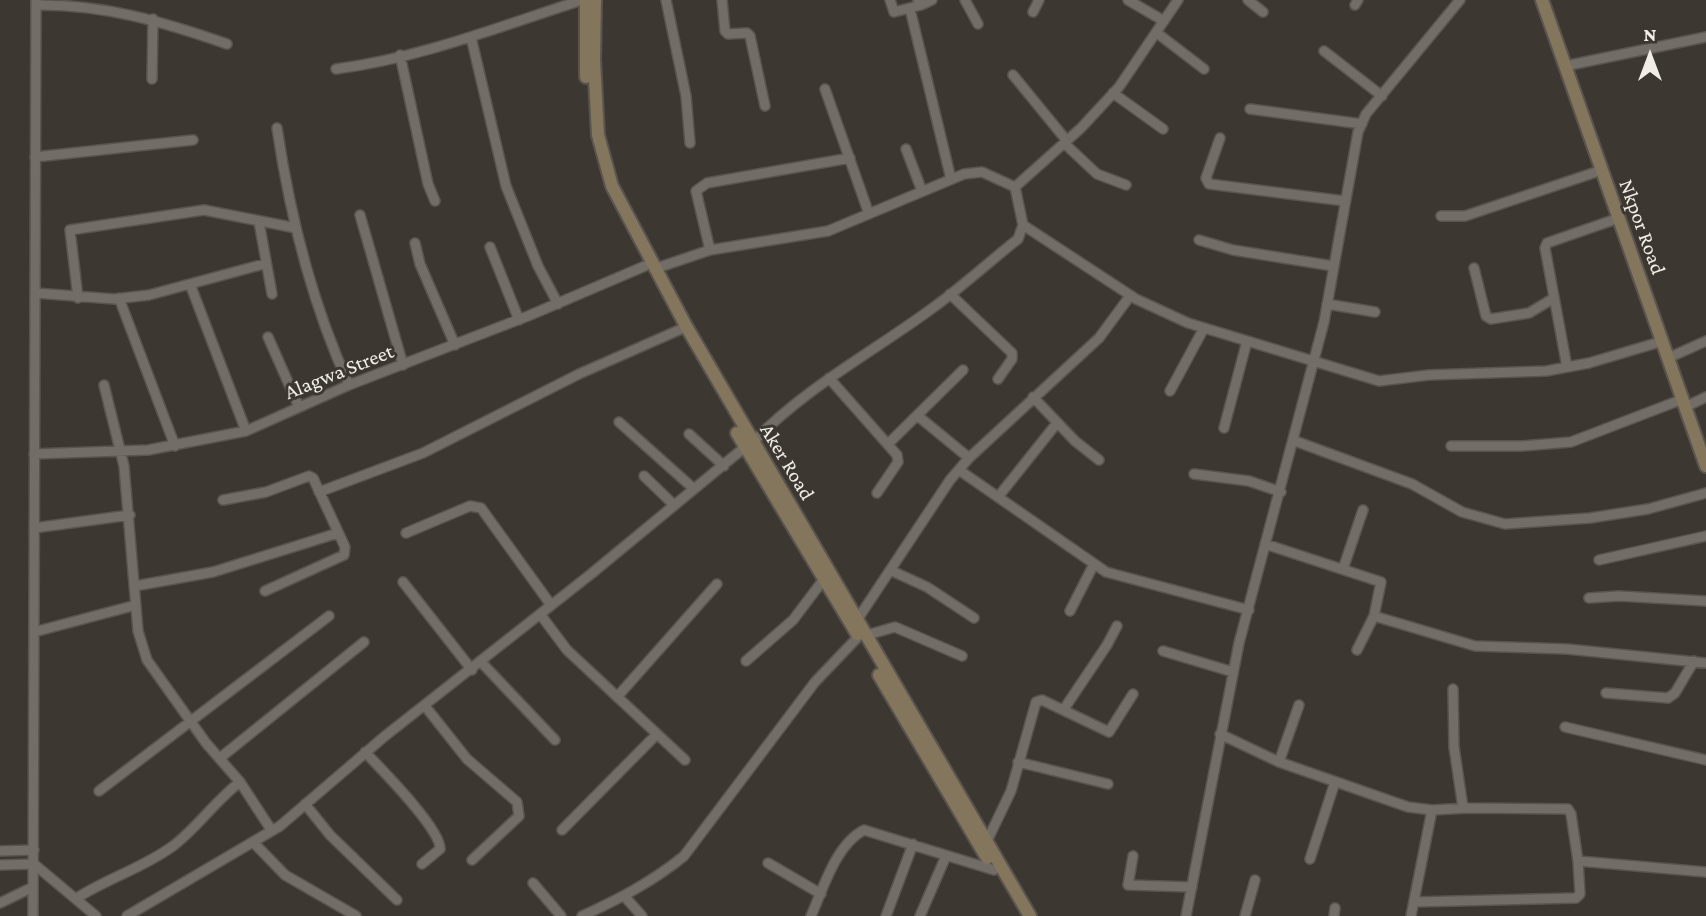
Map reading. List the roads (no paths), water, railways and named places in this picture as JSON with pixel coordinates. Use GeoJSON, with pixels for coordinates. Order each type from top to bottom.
{"type":"FeatureCollection","features":[{"type":"Feature","properties":{"kind":"street"},"geometry":{"type":"LineString","coordinates":[[545,0],[549,10]]}},
{"type":"Feature","properties":{"kind":"street"},"geometry":{"type":"LineString","coordinates":[[336,69],[367,65],[499,30],[549,10],[584,0]]}},
{"type":"Feature","properties":{"kind":"street","name":"Aker Road"},"geometry":{"type":"LineString","coordinates":[[584,0],[587,102],[594,157],[605,190],[824,579],[863,636],[1021,916]]}},
{"type":"Feature","properties":{"kind":"street","name":"Aker Road"},"geometry":{"type":"LineString","coordinates":[[595,0],[594,60],[601,156],[612,186],[679,330],[858,620],[863,636]]}},
{"type":"Feature","properties":{"kind":"street"},"geometry":{"type":"LineString","coordinates":[[666,0],[686,96],[690,143]]}},
{"type":"Feature","properties":{"kind":"street"},"geometry":{"type":"LineString","coordinates":[[722,0],[725,31],[728,34],[747,33],[750,36],[765,106]]}},
{"type":"Feature","properties":{"kind":"street"},"geometry":{"type":"LineString","coordinates":[[890,0],[894,12],[932,0]]}},
{"type":"Feature","properties":{"kind":"street"},"geometry":{"type":"LineString","coordinates":[[965,0],[978,24]]}},
{"type":"Feature","properties":{"kind":"street"},"geometry":{"type":"LineString","coordinates":[[1033,12],[1039,0]]}},
{"type":"Feature","properties":{"kind":"street"},"geometry":{"type":"LineString","coordinates":[[1128,0],[1164,21]]}},
{"type":"Feature","properties":{"kind":"street"},"geometry":{"type":"LineString","coordinates":[[127,916],[272,831],[365,752],[472,670],[724,466],[779,414],[950,294],[1018,239],[1023,226],[1015,187],[1065,142],[1113,93],[1178,0]]}},
{"type":"Feature","properties":{"kind":"street"},"geometry":{"type":"LineString","coordinates":[[1248,0],[1263,12]]}},
{"type":"Feature","properties":{"kind":"street"},"geometry":{"type":"LineString","coordinates":[[1186,916],[1233,672],[1314,363],[1362,124],[1460,0]]}},
{"type":"Feature","properties":{"kind":"street","name":"Nkpor Road"},"geometry":{"type":"LineString","coordinates":[[1542,0],[1706,466]]}},
{"type":"Feature","properties":{"kind":"street"},"geometry":{"type":"LineString","coordinates":[[33,916],[36,2],[66,4],[153,19],[228,44]]}},
{"type":"Feature","properties":{"kind":"street"},"geometry":{"type":"LineString","coordinates":[[909,9],[951,179]]}},
{"type":"Feature","properties":{"kind":"street"},"geometry":{"type":"LineString","coordinates":[[152,79],[153,19]]}},
{"type":"Feature","properties":{"kind":"street"},"geometry":{"type":"LineString","coordinates":[[1157,33],[1204,69]]}},
{"type":"Feature","properties":{"kind":"street"},"geometry":{"type":"LineString","coordinates":[[471,37],[506,186],[538,266],[558,303]]}},
{"type":"Feature","properties":{"kind":"street"},"geometry":{"type":"LineString","coordinates":[[1565,66],[1706,37]]}},
{"type":"Feature","properties":{"kind":"street"},"geometry":{"type":"LineString","coordinates":[[1324,51],[1382,96]]}},
{"type":"Feature","properties":{"kind":"street"},"geometry":{"type":"LineString","coordinates":[[400,55],[425,171],[435,201]]}},
{"type":"Feature","properties":{"kind":"street"},"geometry":{"type":"LineString","coordinates":[[1013,75],[1065,142],[1097,174],[1126,185]]}},
{"type":"Feature","properties":{"kind":"street"},"geometry":{"type":"LineString","coordinates":[[825,89],[869,214]]}},
{"type":"Feature","properties":{"kind":"street"},"geometry":{"type":"LineString","coordinates":[[1113,93],[1163,128]]}},
{"type":"Feature","properties":{"kind":"street"},"geometry":{"type":"LineString","coordinates":[[1250,109],[1362,124]]}},
{"type":"Feature","properties":{"kind":"street"},"geometry":{"type":"LineString","coordinates":[[277,128],[296,228],[324,326],[349,386]]}},
{"type":"Feature","properties":{"kind":"street"},"geometry":{"type":"LineString","coordinates":[[1220,138],[1206,178],[1209,184],[1345,201]]}},
{"type":"Feature","properties":{"kind":"street"},"geometry":{"type":"LineString","coordinates":[[35,157],[193,140]]}},
{"type":"Feature","properties":{"kind":"street"},"geometry":{"type":"LineString","coordinates":[[906,149],[922,191]]}},
{"type":"Feature","properties":{"kind":"street"},"geometry":{"type":"LineString","coordinates":[[710,250],[697,207],[696,191],[708,183],[850,158]]}},
{"type":"Feature","properties":{"kind":"street"},"geometry":{"type":"LineString","coordinates":[[1441,216],[1465,216],[1602,170]]}},
{"type":"Feature","properties":{"kind":"street","name":"Alagwa Street"},"geometry":{"type":"LineString","coordinates":[[34,454],[120,452],[175,446],[246,431],[349,386],[649,267],[710,250],[828,231],[951,179],[982,172],[1015,187]]}},
{"type":"Feature","properties":{"kind":"street"},"geometry":{"type":"LineString","coordinates":[[78,298],[71,230],[204,210],[296,228]]}},
{"type":"Feature","properties":{"kind":"street"},"geometry":{"type":"LineString","coordinates":[[360,215],[403,365]]}},
{"type":"Feature","properties":{"kind":"street"},"geometry":{"type":"LineString","coordinates":[[1567,367],[1545,257],[1547,243],[1619,218]]}},
{"type":"Feature","properties":{"kind":"street"},"geometry":{"type":"LineString","coordinates":[[259,222],[264,264],[272,294]]}},
{"type":"Feature","properties":{"kind":"street"},"geometry":{"type":"LineString","coordinates":[[1023,226],[1130,296],[1204,328],[1292,352],[1314,363],[1379,381],[1429,375],[1519,373],[1567,367],[1662,341]]}},
{"type":"Feature","properties":{"kind":"street"},"geometry":{"type":"LineString","coordinates":[[1199,240],[1233,250],[1334,265]]}},
{"type":"Feature","properties":{"kind":"street"},"geometry":{"type":"LineString","coordinates":[[415,243],[420,264],[455,345]]}},
{"type":"Feature","properties":{"kind":"street"},"geometry":{"type":"LineString","coordinates":[[490,247],[519,320]]}},
{"type":"Feature","properties":{"kind":"street"},"geometry":{"type":"LineString","coordinates":[[35,293],[78,298],[149,295],[264,264]]}},
{"type":"Feature","properties":{"kind":"street"},"geometry":{"type":"LineString","coordinates":[[1474,268],[1486,316],[1491,319],[1529,313],[1554,298]]}},
{"type":"Feature","properties":{"kind":"street"},"geometry":{"type":"LineString","coordinates":[[190,284],[246,431]]}},
{"type":"Feature","properties":{"kind":"street"},"geometry":{"type":"LineString","coordinates":[[950,294],[1012,353],[1012,359],[998,379]]}},
{"type":"Feature","properties":{"kind":"street"},"geometry":{"type":"LineString","coordinates":[[858,620],[969,458],[1099,338],[1130,296]]}},
{"type":"Feature","properties":{"kind":"street"},"geometry":{"type":"LineString","coordinates":[[120,298],[175,446]]}},
{"type":"Feature","properties":{"kind":"street"},"geometry":{"type":"LineString","coordinates":[[1327,304],[1375,312]]}},
{"type":"Feature","properties":{"kind":"street"},"geometry":{"type":"LineString","coordinates":[[1170,391],[1204,328]]}},
{"type":"Feature","properties":{"kind":"street"},"geometry":{"type":"LineString","coordinates":[[319,492],[423,453],[579,374],[679,330]]}},
{"type":"Feature","properties":{"kind":"street"},"geometry":{"type":"LineString","coordinates":[[268,337],[299,407]]}},
{"type":"Feature","properties":{"kind":"street"},"geometry":{"type":"LineString","coordinates":[[1224,428],[1247,341]]}},
{"type":"Feature","properties":{"kind":"street"},"geometry":{"type":"LineString","coordinates":[[1668,358],[1706,341]]}},
{"type":"Feature","properties":{"kind":"street"},"geometry":{"type":"LineString","coordinates":[[888,444],[963,370]]}},
{"type":"Feature","properties":{"kind":"street"},"geometry":{"type":"LineString","coordinates":[[830,377],[897,455],[898,463],[877,494]]}},
{"type":"Feature","properties":{"kind":"street"},"geometry":{"type":"LineString","coordinates":[[104,385],[120,452],[130,515],[138,631],[146,660],[191,723],[240,782],[272,831]]}},
{"type":"Feature","properties":{"kind":"street"},"geometry":{"type":"LineString","coordinates":[[1033,397],[1099,460]]}},
{"type":"Feature","properties":{"kind":"street"},"geometry":{"type":"LineString","coordinates":[[1451,446],[1522,446],[1571,442],[1706,397]]}},
{"type":"Feature","properties":{"kind":"street"},"geometry":{"type":"LineString","coordinates":[[918,416],[969,458]]}},
{"type":"Feature","properties":{"kind":"street"},"geometry":{"type":"LineString","coordinates":[[619,422],[694,489]]}},
{"type":"Feature","properties":{"kind":"street"},"geometry":{"type":"LineString","coordinates":[[998,497],[1058,423]]}},
{"type":"Feature","properties":{"kind":"street"},"geometry":{"type":"LineString","coordinates":[[689,434],[724,466]]}},
{"type":"Feature","properties":{"kind":"street"},"geometry":{"type":"LineString","coordinates":[[1295,440],[1412,484],[1462,512],[1505,524],[1590,518],[1648,509],[1706,493]]}},
{"type":"Feature","properties":{"kind":"street"},"geometry":{"type":"LineString","coordinates":[[959,470],[1094,564],[1126,579],[1161,585],[1249,610]]}},
{"type":"Feature","properties":{"kind":"street"},"geometry":{"type":"LineString","coordinates":[[1194,474],[1249,481],[1282,492]]}},
{"type":"Feature","properties":{"kind":"street"},"geometry":{"type":"LineString","coordinates":[[223,500],[267,492],[309,476],[345,547],[344,555],[265,591]]}},
{"type":"Feature","properties":{"kind":"street"},"geometry":{"type":"LineString","coordinates":[[644,476],[674,505]]}},
{"type":"Feature","properties":{"kind":"street"},"geometry":{"type":"LineString","coordinates":[[407,533],[470,506],[481,508],[551,605]]}},
{"type":"Feature","properties":{"kind":"street"},"geometry":{"type":"LineString","coordinates":[[1343,569],[1363,510]]}},
{"type":"Feature","properties":{"kind":"street"},"geometry":{"type":"LineString","coordinates":[[34,528],[130,515]]}},
{"type":"Feature","properties":{"kind":"street"},"geometry":{"type":"LineString","coordinates":[[135,586],[213,572],[338,533]]}},
{"type":"Feature","properties":{"kind":"street"},"geometry":{"type":"LineString","coordinates":[[1599,560],[1706,536]]}},
{"type":"Feature","properties":{"kind":"street"},"geometry":{"type":"LineString","coordinates":[[1268,545],[1381,582],[1374,615],[1357,650]]}},
{"type":"Feature","properties":{"kind":"street"},"geometry":{"type":"LineString","coordinates":[[1070,611],[1094,564]]}},
{"type":"Feature","properties":{"kind":"street"},"geometry":{"type":"LineString","coordinates":[[892,571],[926,587],[974,618]]}},
{"type":"Feature","properties":{"kind":"street"},"geometry":{"type":"LineString","coordinates":[[746,661],[793,620],[824,579]]}},
{"type":"Feature","properties":{"kind":"street"},"geometry":{"type":"LineString","coordinates":[[403,582],[472,670]]}},
{"type":"Feature","properties":{"kind":"street"},"geometry":{"type":"LineString","coordinates":[[617,697],[717,584]]}},
{"type":"Feature","properties":{"kind":"street"},"geometry":{"type":"LineString","coordinates":[[1589,598],[1619,596],[1706,601]]}},
{"type":"Feature","properties":{"kind":"street"},"geometry":{"type":"LineString","coordinates":[[34,632],[136,606]]}},
{"type":"Feature","properties":{"kind":"street"},"geometry":{"type":"LineString","coordinates":[[540,614],[567,650],[685,760]]}},
{"type":"Feature","properties":{"kind":"street"},"geometry":{"type":"LineString","coordinates":[[99,791],[329,615]]}},
{"type":"Feature","properties":{"kind":"street"},"geometry":{"type":"LineString","coordinates":[[1374,615],[1475,646],[1536,647],[1706,663]]}},
{"type":"Feature","properties":{"kind":"street"},"geometry":{"type":"LineString","coordinates":[[1064,709],[1107,645],[1116,626]]}},
{"type":"Feature","properties":{"kind":"street"},"geometry":{"type":"LineString","coordinates":[[582,916],[625,897],[659,877],[684,856],[815,682],[863,636],[895,627],[962,656]]}},
{"type":"Feature","properties":{"kind":"street"},"geometry":{"type":"LineString","coordinates":[[220,758],[364,642]]}},
{"type":"Feature","properties":{"kind":"street"},"geometry":{"type":"LineString","coordinates":[[1163,652],[1233,672]]}},
{"type":"Feature","properties":{"kind":"street"},"geometry":{"type":"LineString","coordinates":[[1606,693],[1668,698],[1675,693],[1694,661]]}},
{"type":"Feature","properties":{"kind":"street"},"geometry":{"type":"LineString","coordinates":[[481,662],[555,740]]}},
{"type":"Feature","properties":{"kind":"street","name":"Aker Road"},"geometry":{"type":"LineString","coordinates":[[885,676],[1030,916]]}},
{"type":"Feature","properties":{"kind":"street"},"geometry":{"type":"LineString","coordinates":[[1453,689],[1454,747],[1463,808]]}},
{"type":"Feature","properties":{"kind":"street"},"geometry":{"type":"LineString","coordinates":[[987,841],[1011,790],[1036,702],[1042,700],[1064,709],[1109,732],[1133,694]]}},
{"type":"Feature","properties":{"kind":"street"},"geometry":{"type":"LineString","coordinates":[[1279,762],[1299,705]]}},
{"type":"Feature","properties":{"kind":"street"},"geometry":{"type":"LineString","coordinates":[[425,706],[467,759],[517,802],[519,816],[472,860]]}},
{"type":"Feature","properties":{"kind":"street"},"geometry":{"type":"LineString","coordinates":[[1565,727],[1706,760]]}},
{"type":"Feature","properties":{"kind":"street"},"geometry":{"type":"LineString","coordinates":[[562,830],[657,734]]}},
{"type":"Feature","properties":{"kind":"street"},"geometry":{"type":"LineString","coordinates":[[1220,734],[1279,762],[1383,800],[1432,810],[1568,809],[1571,814],[1580,894],[1576,898],[1413,902]]}},
{"type":"Feature","properties":{"kind":"street"},"geometry":{"type":"LineString","coordinates":[[365,752],[404,794],[439,839],[440,849],[422,864]]}},
{"type":"Feature","properties":{"kind":"street"},"geometry":{"type":"LineString","coordinates":[[1018,762],[1108,784]]}},
{"type":"Feature","properties":{"kind":"street"},"geometry":{"type":"LineString","coordinates":[[77,898],[167,850],[240,782]]}},
{"type":"Feature","properties":{"kind":"street"},"geometry":{"type":"LineString","coordinates":[[1310,859],[1335,782]]}},
{"type":"Feature","properties":{"kind":"street"},"geometry":{"type":"LineString","coordinates":[[305,804],[331,835],[397,900]]}},
{"type":"Feature","properties":{"kind":"street"},"geometry":{"type":"LineString","coordinates":[[1411,916],[1432,810]]}},
{"type":"Feature","properties":{"kind":"street"},"geometry":{"type":"LineString","coordinates":[[811,916],[834,865],[855,834],[864,830],[994,870]]}},
{"type":"Feature","properties":{"kind":"street"},"geometry":{"type":"LineString","coordinates":[[253,842],[285,875],[356,916]]}},
{"type":"Feature","properties":{"kind":"street"},"geometry":{"type":"LineString","coordinates":[[886,916],[913,844]]}},
{"type":"Feature","properties":{"kind":"street"},"geometry":{"type":"LineString","coordinates":[[0,851],[34,850]]}},
{"type":"Feature","properties":{"kind":"street"},"geometry":{"type":"LineString","coordinates":[[920,916],[946,856]]}},
{"type":"Feature","properties":{"kind":"street"},"geometry":{"type":"LineString","coordinates":[[1133,856],[1128,885],[1192,887]]}},
{"type":"Feature","properties":{"kind":"street"},"geometry":{"type":"LineString","coordinates":[[1578,861],[1706,872]]}},
{"type":"Feature","properties":{"kind":"street"},"geometry":{"type":"LineString","coordinates":[[768,863],[821,894]]}},
{"type":"Feature","properties":{"kind":"street"},"geometry":{"type":"LineString","coordinates":[[0,865],[34,864],[96,916]]}},
{"type":"Feature","properties":{"kind":"street"},"geometry":{"type":"LineString","coordinates":[[1245,916],[1255,880]]}},
{"type":"Feature","properties":{"kind":"street"},"geometry":{"type":"LineString","coordinates":[[533,883],[561,916]]}},
{"type":"Feature","properties":{"kind":"street"},"geometry":{"type":"LineString","coordinates":[[0,903],[33,887]]}},
{"type":"Feature","properties":{"kind":"street"},"geometry":{"type":"LineString","coordinates":[[625,897],[642,916]]}}]}
